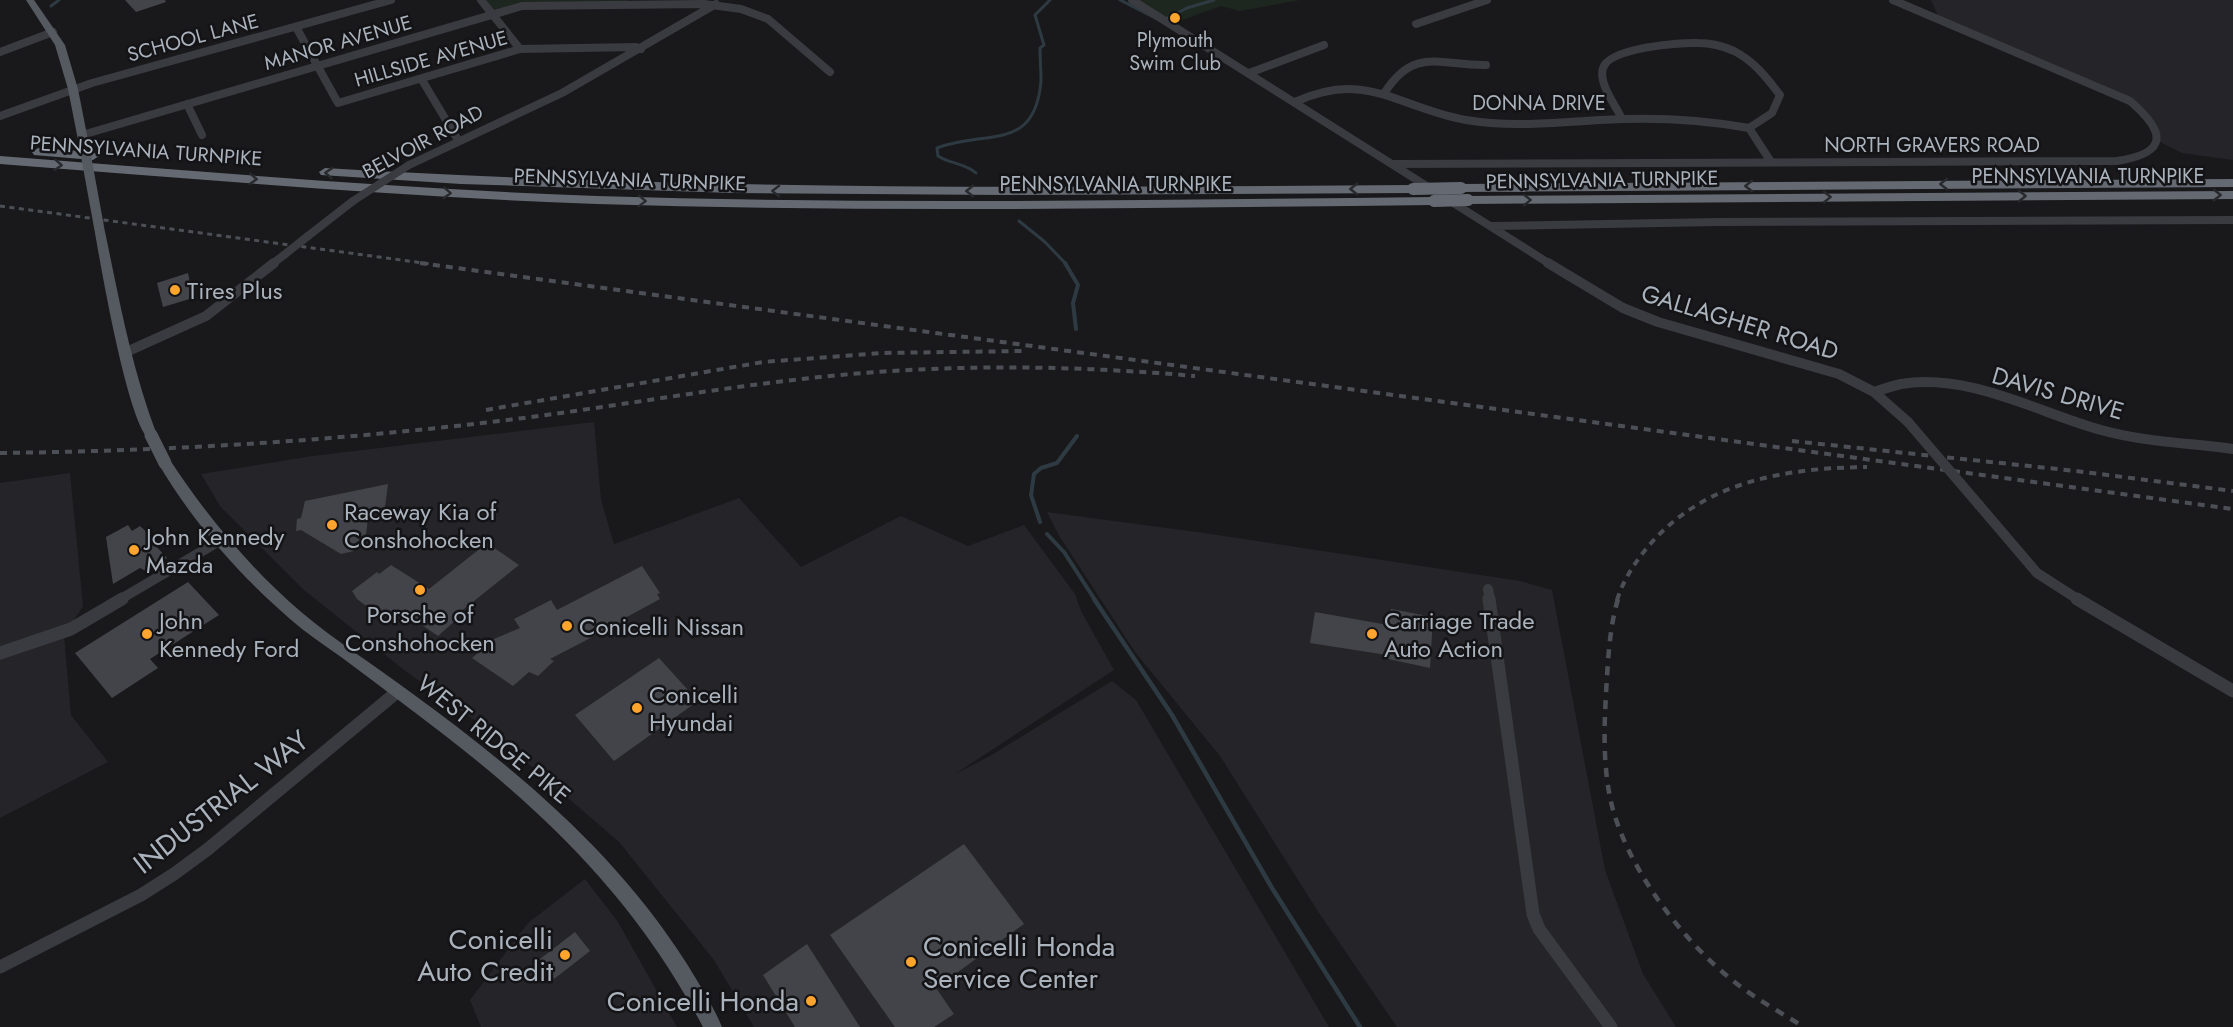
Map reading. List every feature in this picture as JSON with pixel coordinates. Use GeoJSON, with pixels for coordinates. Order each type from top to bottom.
{"type":"FeatureCollection","features":[{"type":"Feature","properties":{"kind":"highway","name":"PENNSYLVANIA TURNPIKE"},"geometry":{"type":"LineString","coordinates":[[0,149],[430,180],[651,189],[858,191],[1413,189],[2233,183]]}},
{"type":"Feature","properties":{"kind":"highway","name":"PENNSYLVANIA TURNPIKE"},"geometry":{"type":"LineString","coordinates":[[0,160],[426,191],[667,202],[1028,205],[2233,195]]}},
{"type":"Feature","properties":{"kind":"main road","name":"WEST RIDGE PIKE"},"geometry":{"type":"LineString","coordinates":[[30,0],[60,45],[73,89],[124,353],[137,398],[165,464],[196,510],[221,540],[296,616],[493,764],[592,855],[647,922],[677,966],[713,1027]]}},
{"type":"Feature","properties":{"kind":"street","name":"SCHOOL LANE"},"geometry":{"type":"LineString","coordinates":[[0,116],[73,89],[391,0]]}},
{"type":"Feature","properties":{"kind":"street"},"geometry":{"type":"LineString","coordinates":[[481,0],[520,49]]}},
{"type":"Feature","properties":{"kind":"street","name":"BELVOIR ROAD"},"geometry":{"type":"LineString","coordinates":[[124,353],[175,332],[206,316],[353,201],[409,165],[458,140],[541,104],[641,49],[722,0]]}},
{"type":"Feature","properties":{"kind":"street","name":"GALLAGHER ROAD"},"geometry":{"type":"LineString","coordinates":[[1132,0],[1565,274],[1623,308],[1658,322],[1818,366],[1874,392],[1908,422],[2037,573],[2050,583],[2233,691]]}},
{"type":"Feature","properties":{"kind":"street"},"geometry":{"type":"LineString","coordinates":[[1416,24],[1487,0]]}},
{"type":"Feature","properties":{"kind":"street","name":"NORTH GRAVERS ROAD"},"geometry":{"type":"LineString","coordinates":[[1393,164],[2118,161],[2137,158],[2151,151],[2156,140],[2148,115],[2130,101],[1893,0]]}},
{"type":"Feature","properties":{"kind":"street","name":"MANOR AVENUE"},"geometry":{"type":"LineString","coordinates":[[83,140],[187,104],[522,6],[714,5],[741,9],[768,19],[830,72]]}},
{"type":"Feature","properties":{"kind":"street"},"geometry":{"type":"LineString","coordinates":[[296,27],[317,66]]}},
{"type":"Feature","properties":{"kind":"street"},"geometry":{"type":"LineString","coordinates":[[0,52],[53,32]]}},
{"type":"Feature","properties":{"kind":"street"},"geometry":{"type":"LineString","coordinates":[[1622,119],[1602,74],[1603,65],[1610,60],[1624,53],[1664,44],[1704,43],[1726,48],[1745,57],[1766,74],[1780,95],[1772,113],[1749,128],[1771,162]]}},
{"type":"Feature","properties":{"kind":"street"},"geometry":{"type":"LineString","coordinates":[[1249,73],[1324,45]]}},
{"type":"Feature","properties":{"kind":"street","name":"HILLSIDE AVENUE"},"geometry":{"type":"LineString","coordinates":[[317,66],[338,103],[422,80],[520,49],[636,47],[641,49]]}},
{"type":"Feature","properties":{"kind":"street"},"geometry":{"type":"LineString","coordinates":[[1385,92],[1400,72],[1416,63],[1437,62],[1475,67],[1486,65]]}},
{"type":"Feature","properties":{"kind":"street"},"geometry":{"type":"LineString","coordinates":[[422,80],[458,140]]}},
{"type":"Feature","properties":{"kind":"street","name":"DONNA DRIVE"},"geometry":{"type":"LineString","coordinates":[[1295,102],[1309,93],[1325,88],[1344,87],[1385,92],[1447,116],[1474,121],[1595,122],[1622,119],[1728,124],[1749,128]]}},
{"type":"Feature","properties":{"kind":"street"},"geometry":{"type":"LineString","coordinates":[[187,104],[202,135]]}},
{"type":"Feature","properties":{"kind":"street"},"geometry":{"type":"LineString","coordinates":[[1492,226],[1728,222],[2233,220]]}},
{"type":"Feature","properties":{"kind":"street","name":"DAVIS DRIVE"},"geometry":{"type":"LineString","coordinates":[[1874,392],[1890,384],[1916,381],[1947,383],[2103,430],[2233,449]]}},
{"type":"Feature","properties":{"kind":"street"},"geometry":{"type":"LineString","coordinates":[[0,653],[71,629],[221,540]]}},
{"type":"Feature","properties":{"kind":"street"},"geometry":{"type":"LineString","coordinates":[[1488,589],[1533,914],[1544,936],[1611,1027]]}},
{"type":"Feature","properties":{"kind":"street","name":"INDUSTRIAL WAY"},"geometry":{"type":"LineString","coordinates":[[0,967],[141,895],[174,874],[208,849],[398,692]]}},
{"type":"Feature","properties":{"kind":"shaded area"},"geometry":{"type":"Polygon","coordinates":[[[481,0],[627,0],[625,5],[522,6],[493,15],[481,0]]]}},
{"type":"Feature","properties":{"kind":"shaded area","name":"Plymouth Swim Club"},"geometry":{"type":"Polygon","coordinates":[[[1132,0],[1300,0],[1240,11],[1221,6],[1171,24],[1132,0]]]}},
{"type":"Feature","properties":{"kind":"shaded area"},"geometry":{"type":"Polygon","coordinates":[[[1931,0],[2233,0],[2233,160],[2182,153],[2156,140],[2153,128],[2130,101],[1940,20],[1931,0]]]}},
{"type":"Feature","properties":{"kind":"shaded area"},"geometry":{"type":"Polygon","coordinates":[[[594,422],[601,500],[614,544],[739,498],[801,567],[901,516],[968,546],[1024,525],[1075,594],[1081,611],[1114,670],[955,774],[990,756],[1112,681],[1136,700],[1329,1027],[754,1027],[714,960],[619,842],[494,734],[404,670],[304,590],[220,506],[201,474],[313,456],[594,422]]]}},
{"type":"Feature","properties":{"kind":"shaded area"},"geometry":{"type":"Polygon","coordinates":[[[70,473],[83,606],[64,636],[71,715],[108,762],[0,818],[0,483],[70,473]]]}},
{"type":"Feature","properties":{"kind":"shaded area"},"geometry":{"type":"Polygon","coordinates":[[[1047,512],[1204,533],[1520,581],[1552,590],[1605,870],[1643,974],[1676,1027],[1397,1027],[1317,910],[1220,756],[1135,652],[1058,534],[1047,512]]]}},
{"type":"Feature","properties":{"kind":"shaded area"},"geometry":{"type":"Polygon","coordinates":[[[585,879],[618,922],[677,1027],[481,1027],[470,1000],[528,923],[585,879]]]}},
{"type":"Feature","properties":{"kind":"building"},"geometry":{"type":"Polygon","coordinates":[[[125,0],[165,0],[166,2],[136,12],[125,0]]]}},
{"type":"Feature","properties":{"kind":"building","name":"Tires Plus"},"geometry":{"type":"Polygon","coordinates":[[[188,273],[193,298],[163,307],[157,283],[188,273]]]}},
{"type":"Feature","properties":{"kind":"building","name":"Raceway Kia of Conshohocken"},"geometry":{"type":"Polygon","coordinates":[[[388,484],[385,507],[369,510],[365,543],[356,545],[354,551],[341,554],[301,530],[296,531],[297,519],[301,518],[305,501],[388,484]]]}},
{"type":"Feature","properties":{"kind":"building","name":"John Kennedy Mazda"},"geometry":{"type":"Polygon","coordinates":[[[128,525],[132,531],[140,526],[155,540],[152,542],[167,558],[146,571],[140,568],[113,584],[106,537],[128,525]]]}},
{"type":"Feature","properties":{"kind":"building","name":"Porsche of Conshohocken"},"geometry":{"type":"Polygon","coordinates":[[[487,543],[519,565],[454,617],[457,619],[438,636],[406,614],[381,611],[365,605],[352,591],[377,572],[379,574],[391,565],[429,589],[487,543]]]}},
{"type":"Feature","properties":{"kind":"building","name":"Conicelli Nissan"},"geometry":{"type":"Polygon","coordinates":[[[642,566],[660,593],[657,594],[660,599],[550,659],[554,661],[538,676],[529,672],[513,686],[472,658],[494,639],[520,628],[514,619],[551,600],[557,610],[642,566]]]}},
{"type":"Feature","properties":{"kind":"building","name":"John Kennedy Ford"},"geometry":{"type":"Polygon","coordinates":[[[188,582],[219,615],[150,659],[158,668],[112,698],[75,653],[188,582]]]}},
{"type":"Feature","properties":{"kind":"building","name":"Carriage Trade Auto Action"},"geometry":{"type":"Polygon","coordinates":[[[1391,609],[1433,617],[1430,668],[1388,659],[1387,655],[1310,643],[1315,612],[1388,625],[1391,609]]]}},
{"type":"Feature","properties":{"kind":"building","name":"Conicelli Hyundai"},"geometry":{"type":"Polygon","coordinates":[[[659,658],[698,701],[614,761],[575,715],[659,658]]]}},
{"type":"Feature","properties":{"kind":"building","name":"Conicelli Honda Service Center"},"geometry":{"type":"Polygon","coordinates":[[[964,844],[1024,924],[936,988],[954,1014],[934,1027],[895,1027],[830,935],[964,844]]]}},
{"type":"Feature","properties":{"kind":"building","name":"Conicelli Auto Credit"},"geometry":{"type":"Polygon","coordinates":[[[575,932],[590,951],[554,979],[540,959],[575,932]]]}},
{"type":"Feature","properties":{"kind":"building","name":"Conicelli Honda"},"geometry":{"type":"Polygon","coordinates":[[[807,944],[860,1027],[795,1027],[763,975],[807,944]]]}},
{"type":"Feature","properties":{"kind":"waterway"},"geometry":{"type":"LineString","coordinates":[[51,6],[59,0]]}},
{"type":"Feature","properties":{"kind":"waterway"},"geometry":{"type":"LineString","coordinates":[[976,173],[967,167],[938,156],[937,148],[1005,134],[1018,129],[1029,119],[1037,104],[1041,81],[1040,48],[1044,45],[1035,15],[1050,0]]}},
{"type":"Feature","properties":{"kind":"waterway"},"geometry":{"type":"LineString","coordinates":[[1120,0],[1159,20]]}},
{"type":"Feature","properties":{"kind":"waterway"},"geometry":{"type":"LineString","coordinates":[[1167,18],[1187,8],[1214,0]]}},
{"type":"Feature","properties":{"kind":"waterway"},"geometry":{"type":"LineString","coordinates":[[1019,221],[1045,242],[1066,264]]}},
{"type":"Feature","properties":{"kind":"waterway"},"geometry":{"type":"LineString","coordinates":[[1065,263],[1078,285],[1073,303],[1076,329]]}},
{"type":"Feature","properties":{"kind":"waterway"},"geometry":{"type":"LineString","coordinates":[[1040,522],[1031,495],[1034,474],[1041,468],[1057,463],[1077,436]]}},
{"type":"Feature","properties":{"kind":"waterway"},"geometry":{"type":"LineString","coordinates":[[1047,534],[1064,552],[1095,600]]}},
{"type":"Feature","properties":{"kind":"waterway"},"geometry":{"type":"LineString","coordinates":[[1094,599],[1172,715],[1272,888],[1360,1027]]}},
{"type":"Feature","properties":{"kind":"railway"},"geometry":{"type":"LineString","coordinates":[[0,206],[431,264]]}},
{"type":"Feature","properties":{"kind":"railway"},"geometry":{"type":"LineString","coordinates":[[420,263],[2233,509]]}},
{"type":"Feature","properties":{"kind":"railway"},"geometry":{"type":"LineString","coordinates":[[486,410],[763,362],[881,353],[1023,351]]}},
{"type":"Feature","properties":{"kind":"railway"},"geometry":{"type":"LineString","coordinates":[[0,453],[188,447],[374,434],[543,415],[808,378],[895,371],[1024,368],[1109,370],[1195,376]]}},
{"type":"Feature","properties":{"kind":"railway"},"geometry":{"type":"LineString","coordinates":[[1792,441],[2076,471],[2233,491]]}},
{"type":"Feature","properties":{"kind":"railway"},"geometry":{"type":"LineString","coordinates":[[1617,600],[1627,576],[1646,548],[1674,521],[1698,504],[1724,491],[1779,475],[1808,470],[1867,467]]}},
{"type":"Feature","properties":{"kind":"railway"},"geometry":{"type":"LineString","coordinates":[[1618,599],[1608,658],[1605,707],[1607,775],[1618,826],[1642,876],[1675,923],[1694,944],[1749,993],[1804,1027]]}},
{"type":"Feature","properties":{"kind":"place","name":"Plymouth Swim Club"},"geometry":{"type":"Point","coordinates":[1175,18]}},
{"type":"Feature","properties":{"kind":"place","name":"Tires Plus"},"geometry":{"type":"Point","coordinates":[175,290]}},
{"type":"Feature","properties":{"kind":"place","name":"Raceway Kia of Conshohocken"},"geometry":{"type":"Point","coordinates":[332,525]}},
{"type":"Feature","properties":{"kind":"place","name":"John Kennedy Mazda"},"geometry":{"type":"Point","coordinates":[134,550]}},
{"type":"Feature","properties":{"kind":"place","name":"Porsche of Conshohocken"},"geometry":{"type":"Point","coordinates":[420,590]}},
{"type":"Feature","properties":{"kind":"place","name":"Conicelli Nissan"},"geometry":{"type":"Point","coordinates":[567,626]}},
{"type":"Feature","properties":{"kind":"place","name":"John Kennedy Ford"},"geometry":{"type":"Point","coordinates":[147,634]}},
{"type":"Feature","properties":{"kind":"place","name":"Carriage Trade Auto Action"},"geometry":{"type":"Point","coordinates":[1372,634]}},
{"type":"Feature","properties":{"kind":"place","name":"Conicelli Hyundai"},"geometry":{"type":"Point","coordinates":[637,708]}},
{"type":"Feature","properties":{"kind":"place","name":"Conicelli Auto Credit"},"geometry":{"type":"Point","coordinates":[565,955]}},
{"type":"Feature","properties":{"kind":"place","name":"Conicelli Honda Service Center"},"geometry":{"type":"Point","coordinates":[911,962]}},
{"type":"Feature","properties":{"kind":"place","name":"Conicelli Honda"},"geometry":{"type":"Point","coordinates":[811,1001]}}]}
